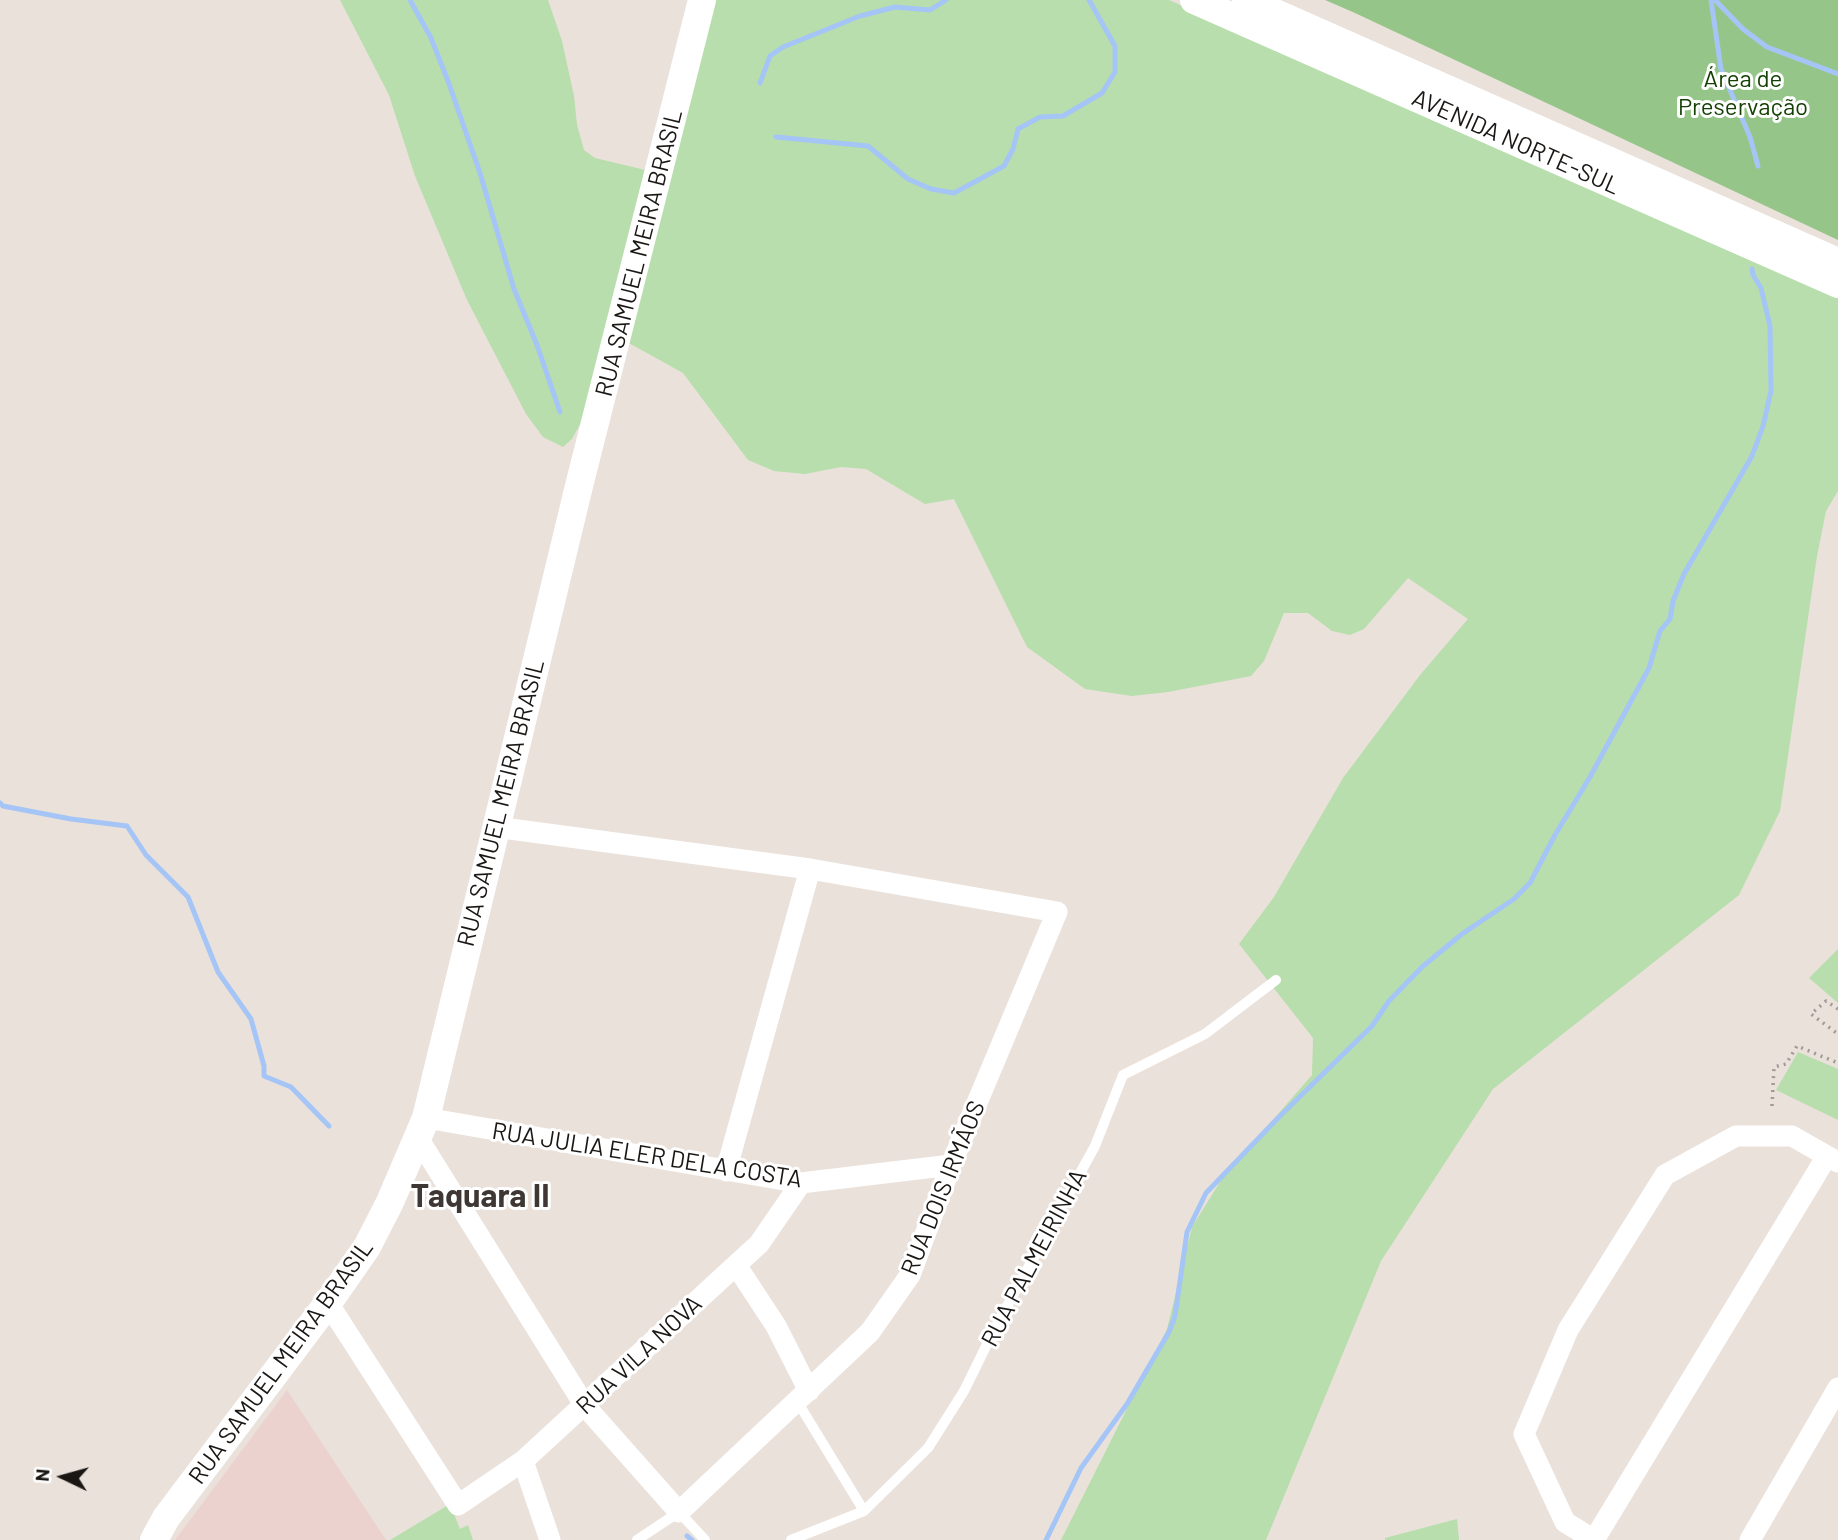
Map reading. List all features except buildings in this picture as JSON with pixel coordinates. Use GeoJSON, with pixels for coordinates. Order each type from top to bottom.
{"type":"FeatureCollection","features":[{"type":"Feature","properties":{"kind":"street","name":"RUA SAMUEL MEIRA BRASIL"},"geometry":{"type":"LineString","coordinates":[[154,1540],[166,1518],[367,1247],[422,1128],[702,0]]}},
{"type":"Feature","properties":{"kind":"street","name":"AVENIDA NORTE-SUL"},"geometry":{"type":"LineString","coordinates":[[1194,0],[1838,284]]}},
{"type":"Feature","properties":{"kind":"street","name":"AVENIDA NORTE-SUL"},"geometry":{"type":"LineString","coordinates":[[1246,0],[1838,261]]}},
{"type":"Feature","properties":{"kind":"street"},"geometry":{"type":"LineString","coordinates":[[495,827],[810,869],[726,1171]]}},
{"type":"Feature","properties":{"kind":"street","name":"RUA DOIS IRMÃOS"},"geometry":{"type":"LineString","coordinates":[[679,1512],[870,1332],[909,1275],[951,1165],[1057,912],[810,869]]}},
{"type":"Feature","properties":{"kind":"street"},"geometry":{"type":"LineString","coordinates":[[422,1128],[585,1406],[679,1512]]}},
{"type":"Feature","properties":{"kind":"street","name":"RUA JULIA ELER DELA COSTA"},"geometry":{"type":"LineString","coordinates":[[422,1128],[801,1184],[951,1165]]}},
{"type":"Feature","properties":{"kind":"street"},"geometry":{"type":"LineString","coordinates":[[1736,1136],[1792,1136],[1832,1159],[1594,1540],[1565,1522],[1524,1434],[1568,1330],[1665,1175],[1736,1136]]}},
{"type":"Feature","properties":{"kind":"street","name":"RUA VILA NOVA"},"geometry":{"type":"LineString","coordinates":[[328,1303],[458,1505],[523,1461],[759,1244],[801,1184]]}},
{"type":"Feature","properties":{"kind":"street"},"geometry":{"type":"LineString","coordinates":[[736,1265],[776,1326],[803,1396]]}},
{"type":"Feature","properties":{"kind":"street"},"geometry":{"type":"LineString","coordinates":[[1750,1540],[1838,1388]]}},
{"type":"Feature","properties":{"kind":"street"},"geometry":{"type":"LineString","coordinates":[[523,1461],[550,1540]]}},
{"type":"Feature","properties":{"kind":"lane","name":"RUA PALMEIRINHA"},"geometry":{"type":"LineString","coordinates":[[791,1540],[864,1510],[928,1448],[964,1391],[995,1328],[1095,1146],[1123,1075],[1205,1034],[1276,980]]}},
{"type":"Feature","properties":{"kind":"lane"},"geometry":{"type":"LineString","coordinates":[[803,1396],[864,1510]]}},
{"type":"Feature","properties":{"kind":"lane"},"geometry":{"type":"LineString","coordinates":[[637,1540],[679,1512],[705,1540]]}},
{"type":"Feature","properties":{"kind":"path"},"geometry":{"type":"LineString","coordinates":[[1838,1010],[1826,1001],[1811,1014],[1838,1034]]}},
{"type":"Feature","properties":{"kind":"path"},"geometry":{"type":"LineString","coordinates":[[1772,1106],[1774,1067],[1786,1064],[1797,1046],[1838,1063]]}},
{"type":"Feature","properties":{"kind":"shaded area"},"geometry":{"type":"Polygon","coordinates":[[[287,1390],[386,1540],[175,1540],[287,1390]]]}},
{"type":"Feature","properties":{"kind":"green space"},"geometry":{"type":"Polygon","coordinates":[[[340,0],[548,0],[562,41],[584,150],[595,158],[662,174],[715,0],[1169,0],[1838,295],[1838,491],[1826,511],[1817,556],[1780,811],[1739,895],[1493,1089],[1381,1261],[1266,1540],[1061,1540],[1167,1329],[1192,1227],[1223,1177],[1312,1075],[1313,1038],[1239,944],[1274,897],[1343,778],[1420,675],[1468,619],[1408,578],[1364,629],[1350,635],[1332,631],[1308,613],[1284,613],[1264,661],[1251,676],[1132,696],[1085,689],[1027,647],[954,499],[925,504],[866,469],[841,467],[805,474],[774,471],[748,460],[683,373],[618,337],[590,406],[572,439],[563,447],[543,437],[526,414],[467,300],[415,176],[389,95],[340,0]]]}},
{"type":"Feature","properties":{"kind":"green space","name":"Área de Preservação"},"geometry":{"type":"Polygon","coordinates":[[[1325,0],[1838,0],[1838,240],[1355,13],[1325,0]]]}},
{"type":"Feature","properties":{"kind":"green space"},"geometry":{"type":"Polygon","coordinates":[[[1838,949],[1838,1003],[1809,978],[1838,949]]]}},
{"type":"Feature","properties":{"kind":"green space"},"geometry":{"type":"Polygon","coordinates":[[[1798,1052],[1838,1069],[1838,1120],[1776,1090],[1798,1052]]]}},
{"type":"Feature","properties":{"kind":"green space"},"geometry":{"type":"Polygon","coordinates":[[[450,1504],[460,1529],[468,1525],[473,1540],[390,1540],[450,1504]]]}},
{"type":"Feature","properties":{"kind":"green space"},"geometry":{"type":"Polygon","coordinates":[[[1457,1519],[1459,1540],[1385,1540],[1385,1538],[1457,1519]]]}},
{"type":"Feature","properties":{"kind":"waterway"},"geometry":{"type":"LineString","coordinates":[[410,0],[431,38],[448,81],[480,173],[514,289],[560,412]]}},
{"type":"Feature","properties":{"kind":"waterway"},"geometry":{"type":"LineString","coordinates":[[760,83],[770,56],[783,47],[860,16],[895,7],[930,10],[946,0]]}},
{"type":"Feature","properties":{"kind":"waterway"},"geometry":{"type":"LineString","coordinates":[[776,137],[868,146],[908,179],[931,189],[954,193],[1004,166],[1013,149],[1018,129],[1040,117],[1063,116],[1102,93],[1115,72],[1115,46],[1089,0]]}},
{"type":"Feature","properties":{"kind":"waterway"},"geometry":{"type":"LineString","coordinates":[[1711,0],[1721,69],[1750,137],[1758,166]]}},
{"type":"Feature","properties":{"kind":"waterway"},"geometry":{"type":"LineString","coordinates":[[1715,0],[1743,29],[1767,47],[1838,74]]}},
{"type":"Feature","properties":{"kind":"waterway"},"geometry":{"type":"LineString","coordinates":[[1046,1540],[1081,1468],[1127,1404],[1169,1332],[1175,1316],[1187,1232],[1206,1193],[1372,1026],[1389,1001],[1422,967],[1462,934],[1514,899],[1530,883],[1590,777],[1649,668],[1660,631],[1670,619],[1673,601],[1684,574],[1752,456],[1763,426],[1771,391],[1770,326],[1761,288],[1752,269]]}},
{"type":"Feature","properties":{"kind":"waterway"},"geometry":{"type":"LineString","coordinates":[[0,803],[3,806],[71,819],[127,826],[146,855],[188,897],[218,972],[251,1019],[264,1066],[264,1076],[291,1087],[329,1126]]}},
{"type":"Feature","properties":{"kind":"waterway"},"geometry":{"type":"LineString","coordinates":[[687,1536],[692,1540]]}},
{"type":"Feature","properties":{"kind":"district","name":"Taquara II"},"geometry":{"type":"Point","coordinates":[480,1196]}}]}
